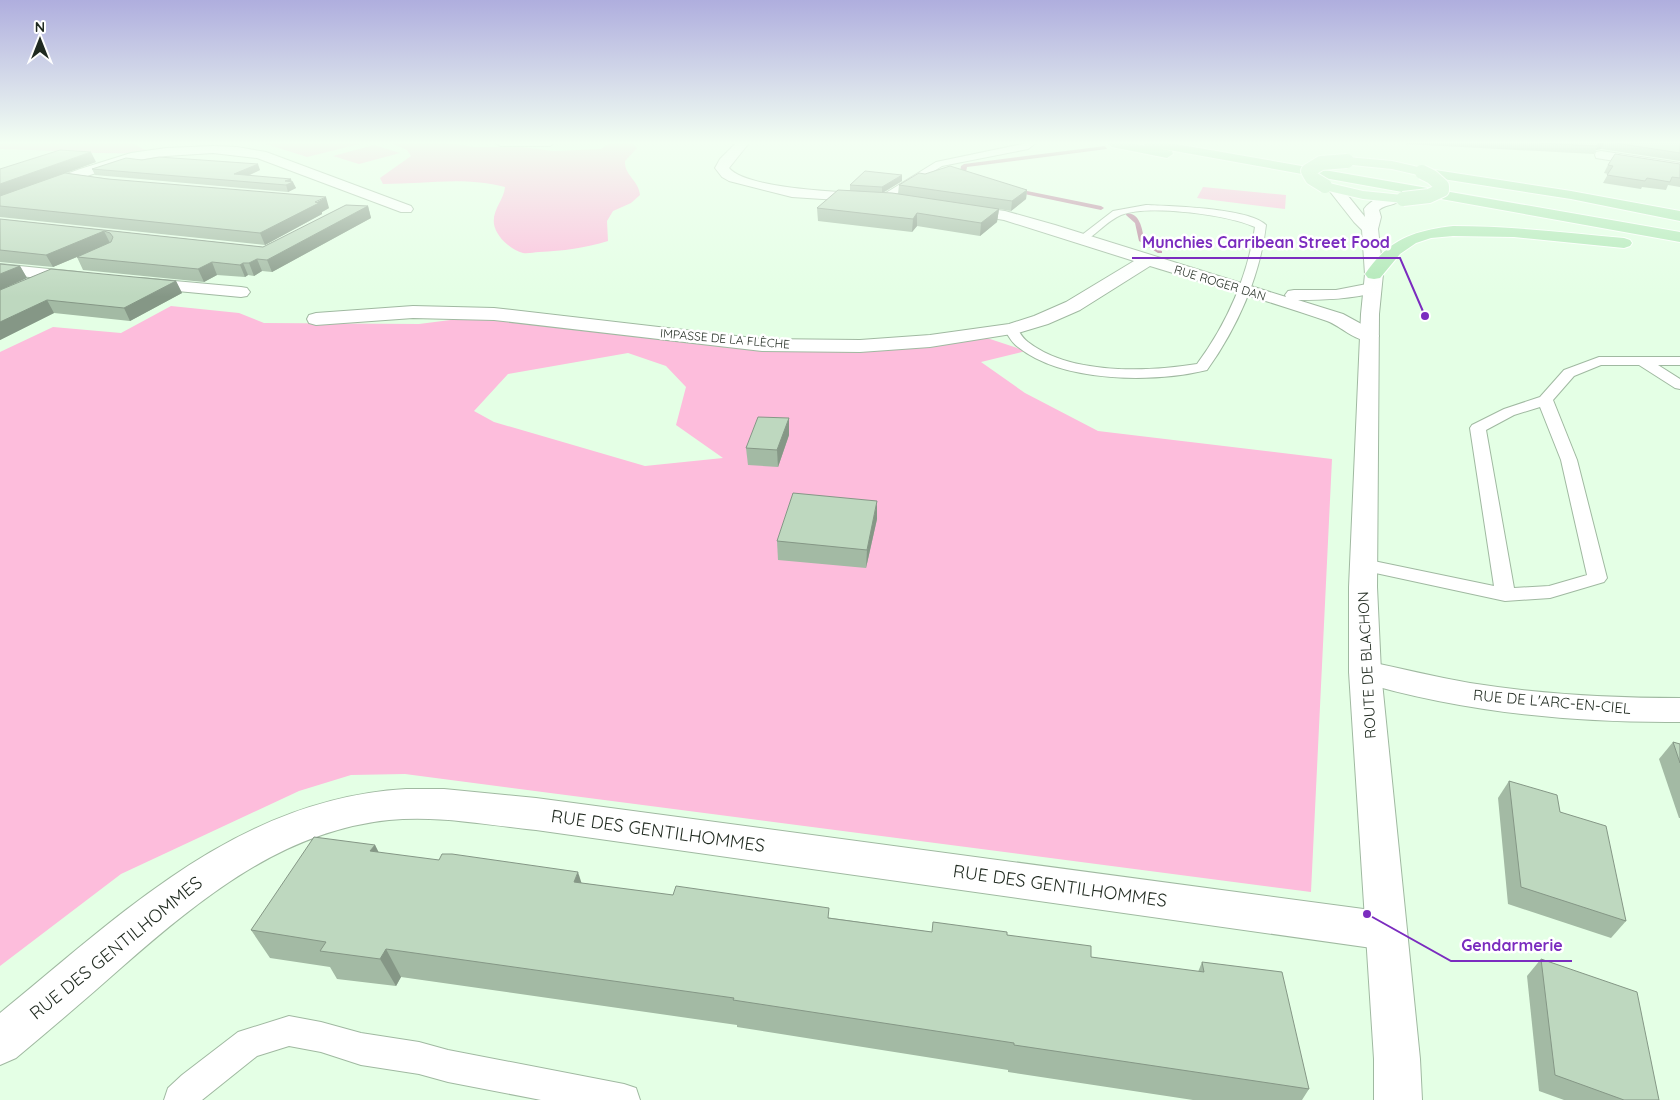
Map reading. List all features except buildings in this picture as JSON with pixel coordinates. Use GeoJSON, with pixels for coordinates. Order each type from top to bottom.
{"type":"FeatureCollection","features":[{"type":"Feature","properties":{"kind":"highway"},"geometry":{"type":"LineString","coordinates":[[1439,194],[1680,237]]}},
{"type":"Feature","properties":{"kind":"highway"},"geometry":{"type":"LineString","coordinates":[[1489,194],[1680,228]]}},
{"type":"Feature","properties":{"kind":"highway"},"geometry":{"type":"LineString","coordinates":[[1565,194],[1680,216]]}},
{"type":"Feature","properties":{"kind":"highway"},"geometry":{"type":"LineString","coordinates":[[1399,199],[1544,230],[1680,249]]}},
{"type":"Feature","properties":{"kind":"highway"},"geometry":{"type":"LineString","coordinates":[[1373,281],[1402,244],[1426,234],[1499,232],[1663,247]]}},
{"type":"Feature","properties":{"kind":"main road"},"geometry":{"type":"LineString","coordinates":[[1360,194],[1399,199],[1433,194]]}},
{"type":"Feature","properties":{"kind":"street"},"geometry":{"type":"LineString","coordinates":[[0,204],[27,194]]}},
{"type":"Feature","properties":{"kind":"street"},"geometry":{"type":"LineString","coordinates":[[346,194],[359,201],[406,209]]}},
{"type":"Feature","properties":{"kind":"street"},"geometry":{"type":"LineString","coordinates":[[812,194],[910,202]]}},
{"type":"Feature","properties":{"kind":"street"},"geometry":{"type":"LineString","coordinates":[[1337,194],[1370,229]]}},
{"type":"Feature","properties":{"kind":"street","name":"ROUTE DE BLACHON"},"geometry":{"type":"LineString","coordinates":[[1398,1100],[1397,1059],[1365,672],[1364,565],[1369,336],[1373,281],[1370,229],[1373,217],[1372,207],[1399,199]]}},
{"type":"Feature","properties":{"kind":"street","name":"RUE ROGER DAN"},"geometry":{"type":"LineString","coordinates":[[950,207],[1011,218],[1083,238],[1336,318],[1369,336]]}},
{"type":"Feature","properties":{"kind":"street","name":"IMPASSE DE LA FLÈCHE"},"geometry":{"type":"LineString","coordinates":[[316,319],[413,312],[494,314],[762,345],[850,346],[930,341],[1011,329],[1041,320],[1073,306],[1148,260]]}},
{"type":"Feature","properties":{"kind":"street"},"geometry":{"type":"LineString","coordinates":[[27,287],[85,261]]}},
{"type":"Feature","properties":{"kind":"street"},"geometry":{"type":"LineString","coordinates":[[0,269],[93,278]]}},
{"type":"Feature","properties":{"kind":"street"},"geometry":{"type":"LineString","coordinates":[[122,281],[241,292]]}},
{"type":"Feature","properties":{"kind":"street"},"geometry":{"type":"LineString","coordinates":[[1246,290],[1287,295],[1322,296],[1350,294],[1373,281]]}},
{"type":"Feature","properties":{"kind":"street","name":"RUE DE L'ARC-EN-CIEL"},"geometry":{"type":"LineString","coordinates":[[1365,672],[1469,695],[1520,702],[1648,711],[1680,710]]}},
{"type":"Feature","properties":{"kind":"street","name":"RUE DES GENTILHOMMES"},"geometry":{"type":"LineString","coordinates":[[0,1042],[175,895],[232,858],[282,832],[320,819],[354,810],[390,805],[424,804],[536,814],[1386,931]]}},
{"type":"Feature","properties":{"kind":"lane"},"geometry":{"type":"LineString","coordinates":[[881,199],[889,194]]}},
{"type":"Feature","properties":{"kind":"lane"},"geometry":{"type":"LineString","coordinates":[[1011,329],[1021,344],[1045,358],[1073,366],[1125,373],[1178,372],[1202,368],[1213,352],[1246,290],[1260,225],[1254,221],[1192,210],[1158,207],[1138,208],[1117,213],[1083,238]]}},
{"type":"Feature","properties":{"kind":"lane"},"geometry":{"type":"LineString","coordinates":[[1505,595],[1478,428],[1509,412],[1545,400],[1569,373],[1599,361],[1680,361]]}},
{"type":"Feature","properties":{"kind":"lane"},"geometry":{"type":"LineString","coordinates":[[1641,361],[1680,384]]}},
{"type":"Feature","properties":{"kind":"lane"},"geometry":{"type":"LineString","coordinates":[[1364,565],[1505,595],[1550,592],[1597,578],[1569,460],[1545,400]]}},
{"type":"Feature","properties":{"kind":"lane"},"geometry":{"type":"LineString","coordinates":[[180,1100],[193,1086],[250,1043],[289,1031],[321,1037],[361,1049],[420,1058],[448,1066],[624,1100]]}},
{"type":"Feature","properties":{"kind":"shaded area"},"geometry":{"type":"Polygon","coordinates":[[[503,194],[640,195],[631,203],[613,211],[607,221],[608,241],[574,249],[527,253],[514,249],[505,242],[495,229],[495,214],[503,194]]]}},
{"type":"Feature","properties":{"kind":"shaded area"},"geometry":{"type":"Polygon","coordinates":[[[1199,194],[1286,195],[1285,209],[1197,198],[1199,194]]]}},
{"type":"Feature","properties":{"kind":"shaded area"},"geometry":{"type":"Polygon","coordinates":[[[171,306],[239,313],[264,323],[419,324],[482,316],[789,352],[896,349],[987,338],[1026,351],[981,362],[1025,393],[1098,431],[1332,459],[1311,892],[405,774],[351,775],[299,791],[121,874],[0,966],[0,352],[53,327],[121,333],[171,306]],[[628,353],[508,374],[474,411],[494,422],[645,466],[723,458],[676,425],[686,387],[666,366],[628,353]]]}},
{"type":"Feature","properties":{"kind":"waterway"},"geometry":{"type":"LineString","coordinates":[[1033,194],[1101,208]]}},
{"type":"Feature","properties":{"kind":"waterway"},"geometry":{"type":"LineString","coordinates":[[1128,214],[1138,222],[1141,240],[1160,252]]}},
{"type":"Feature","properties":{"kind":"place","name":"Munchies Carribean Street Food"},"geometry":{"type":"Point","coordinates":[1425,316]}},
{"type":"Feature","properties":{"kind":"place","name":"Gendarmerie"},"geometry":{"type":"Point","coordinates":[1367,914]}}]}
